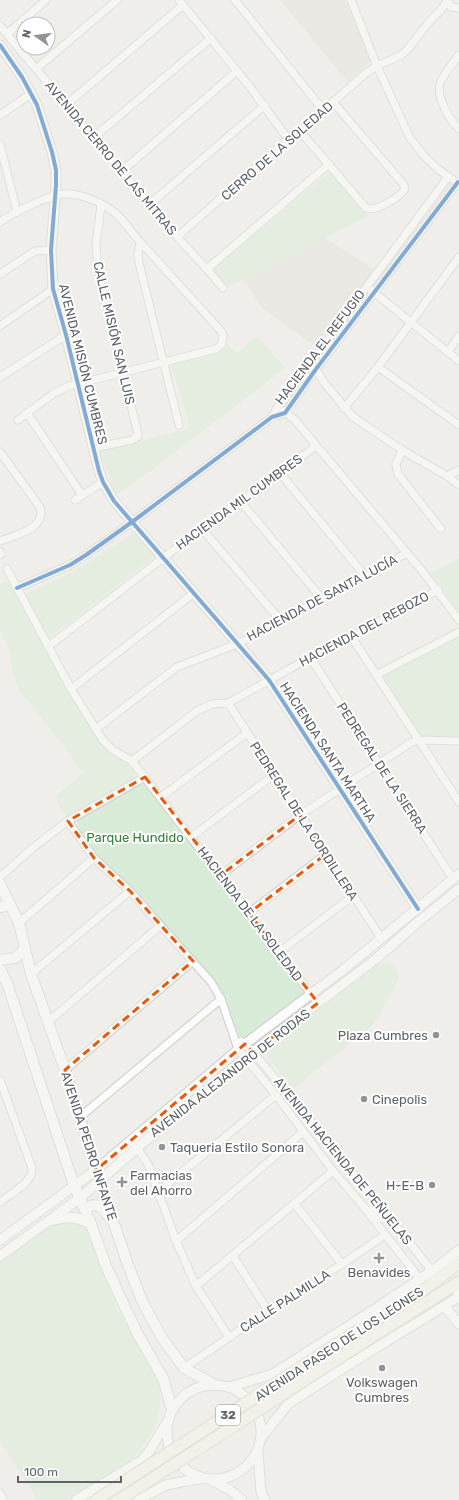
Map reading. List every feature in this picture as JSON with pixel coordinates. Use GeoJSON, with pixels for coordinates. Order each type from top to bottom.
{"type":"FeatureCollection","features":[{"type":"Feature","properties":{"kind":"main road","name":"AVENIDA PEDRO INFANTE"},"geometry":{"type":"LineString","coordinates":[[0,884],[5,906],[19,923],[31,974],[65,1070],[99,1181],[126,1262],[142,1301],[162,1338],[184,1368],[215,1385]]}},
{"type":"Feature","properties":{"kind":"main road"},"geometry":{"type":"LineString","coordinates":[[0,960],[15,958],[26,949]]}},
{"type":"Feature","properties":{"kind":"main road","name":"AVENIDA PEDRO INFANTE"},"geometry":{"type":"LineString","coordinates":[[0,969],[7,983],[74,1185],[91,1224],[106,1266],[137,1333],[163,1378],[171,1414]]}},
{"type":"Feature","properties":{"kind":"main road"},"geometry":{"type":"LineString","coordinates":[[85,1209],[92,1205],[100,1207],[114,1225]]}},
{"type":"Feature","properties":{"kind":"main road"},"geometry":{"type":"LineString","coordinates":[[51,1220],[66,1216],[75,1217],[91,1224]]}},
{"type":"Feature","properties":{"kind":"main road","name":"AVENIDA PASEO DE LOS LEONES"},"geometry":{"type":"LineString","coordinates":[[94,1495],[412,1298],[443,1277],[459,1262]]}},
{"type":"Feature","properties":{"kind":"main road","name":"AVENIDA PASEO DE LOS LEONES"},"geometry":{"type":"LineString","coordinates":[[119,1500],[459,1282]]}},
{"type":"Feature","properties":{"kind":"street"},"geometry":{"type":"LineString","coordinates":[[7,34],[46,0]]}},
{"type":"Feature","properties":{"kind":"street"},"geometry":{"type":"LineString","coordinates":[[36,69],[117,0]]}},
{"type":"Feature","properties":{"kind":"street"},"geometry":{"type":"LineString","coordinates":[[235,0],[323,110]]}},
{"type":"Feature","properties":{"kind":"street"},"geometry":{"type":"LineString","coordinates":[[351,0],[377,66],[404,126],[416,148],[429,162],[448,177],[459,182]]}},
{"type":"Feature","properties":{"kind":"street"},"geometry":{"type":"LineString","coordinates":[[447,1],[451,7],[459,8]]}},
{"type":"Feature","properties":{"kind":"street","name":"CERRO DE LA SOLEDAD"},"geometry":{"type":"LineString","coordinates":[[177,236],[288,139],[300,131],[353,83],[377,66],[401,55],[407,50],[428,22],[440,11],[447,1]]}},
{"type":"Feature","properties":{"kind":"street"},"geometry":{"type":"LineString","coordinates":[[66,105],[181,2],[265,105],[288,139]]}},
{"type":"Feature","properties":{"kind":"street","name":"AVENIDA CERRO DE LAS MITRAS"},"geometry":{"type":"LineString","coordinates":[[0,26],[93,138],[223,288]]}},
{"type":"Feature","properties":{"kind":"street"},"geometry":{"type":"LineString","coordinates":[[93,138],[211,38]]}},
{"type":"Feature","properties":{"kind":"street","name":"AVENIDA MISIÓN CUMBRES"},"geometry":{"type":"LineString","coordinates":[[0,45],[22,77],[46,129],[56,170],[56,196],[51,250],[53,289],[103,482],[114,500],[132,522]]}},
{"type":"Feature","properties":{"kind":"street"},"geometry":{"type":"LineString","coordinates":[[459,55],[442,79],[439,90],[449,116],[459,129]]}},
{"type":"Feature","properties":{"kind":"street"},"geometry":{"type":"LineString","coordinates":[[122,171],[237,71]]}},
{"type":"Feature","properties":{"kind":"street"},"geometry":{"type":"LineString","coordinates":[[0,115],[31,94]]}},
{"type":"Feature","properties":{"kind":"street"},"geometry":{"type":"LineString","coordinates":[[300,131],[362,204],[370,210],[378,208],[404,191],[404,185],[333,102]]}},
{"type":"Feature","properties":{"kind":"street"},"geometry":{"type":"LineString","coordinates":[[150,204],[265,105]]}},
{"type":"Feature","properties":{"kind":"street"},"geometry":{"type":"LineString","coordinates":[[0,144],[3,166],[17,212]]}},
{"type":"Feature","properties":{"kind":"street"},"geometry":{"type":"LineString","coordinates":[[207,269],[328,164]]}},
{"type":"Feature","properties":{"kind":"street","name":"HACIENDA EL REFUGIO"},"geometry":{"type":"LineString","coordinates":[[272,417],[310,363],[368,287],[448,177]]}},
{"type":"Feature","properties":{"kind":"street","name":"HACIENDA EL REFUGIO"},"geometry":{"type":"LineString","coordinates":[[132,522],[272,417],[286,412],[316,369],[459,182]]}},
{"type":"Feature","properties":{"kind":"street"},"geometry":{"type":"LineString","coordinates":[[0,222],[17,212],[56,196],[70,194],[101,205],[116,214],[221,331],[223,340],[222,344],[216,349],[78,383],[61,389],[18,420]]}},
{"type":"Feature","properties":{"kind":"street","name":"CALLE MISIÓN SAN LUIS"},"geometry":{"type":"LineString","coordinates":[[93,448],[132,440],[138,437],[138,431],[105,305],[96,258],[97,225],[101,205]]}},
{"type":"Feature","properties":{"kind":"street"},"geometry":{"type":"LineString","coordinates":[[140,242],[138,254],[139,263],[179,425]]}},
{"type":"Feature","properties":{"kind":"street"},"geometry":{"type":"LineString","coordinates":[[0,274],[35,251],[51,250]]}},
{"type":"Feature","properties":{"kind":"street"},"geometry":{"type":"LineString","coordinates":[[344,408],[378,366],[459,257]]}},
{"type":"Feature","properties":{"kind":"street"},"geometry":{"type":"LineString","coordinates":[[368,287],[459,361]]}},
{"type":"Feature","properties":{"kind":"street"},"geometry":{"type":"LineString","coordinates":[[0,326],[53,289]]}},
{"type":"Feature","properties":{"kind":"street"},"geometry":{"type":"LineString","coordinates":[[0,377],[66,335]]}},
{"type":"Feature","properties":{"kind":"street"},"geometry":{"type":"LineString","coordinates":[[448,352],[459,336]]}},
{"type":"Feature","properties":{"kind":"street"},"geometry":{"type":"LineString","coordinates":[[310,363],[344,408],[361,424],[459,485]]}},
{"type":"Feature","properties":{"kind":"street"},"geometry":{"type":"LineString","coordinates":[[378,366],[459,424]]}},
{"type":"Feature","properties":{"kind":"street"},"geometry":{"type":"LineString","coordinates":[[277,408],[286,412],[294,419],[438,590],[459,620]]}},
{"type":"Feature","properties":{"kind":"street"},"geometry":{"type":"LineString","coordinates":[[27,413],[82,495]]}},
{"type":"Feature","properties":{"kind":"street","name":"HACIENDA MIL CUMBRES"},"geometry":{"type":"LineString","coordinates":[[49,646],[164,557],[316,446]]}},
{"type":"Feature","properties":{"kind":"street"},"geometry":{"type":"LineString","coordinates":[[402,450],[396,464],[398,474],[441,529]]}},
{"type":"Feature","properties":{"kind":"street"},"geometry":{"type":"LineString","coordinates":[[0,452],[40,507],[42,512],[41,518],[36,525],[0,541]]}},
{"type":"Feature","properties":{"kind":"street"},"geometry":{"type":"LineString","coordinates":[[446,476],[459,470]]}},
{"type":"Feature","properties":{"kind":"street"},"geometry":{"type":"LineString","coordinates":[[280,473],[365,576]]}},
{"type":"Feature","properties":{"kind":"street"},"geometry":{"type":"LineString","coordinates":[[75,500],[103,482]]}},
{"type":"Feature","properties":{"kind":"street"},"geometry":{"type":"LineString","coordinates":[[241,502],[322,599]]}},
{"type":"Feature","properties":{"kind":"street"},"geometry":{"type":"LineString","coordinates":[[17,588],[70,565],[132,522]]}},
{"type":"Feature","properties":{"kind":"street","name":"HACIENDA SANTA MARTHA"},"geometry":{"type":"LineString","coordinates":[[132,522],[164,557],[269,680],[418,909]]}},
{"type":"Feature","properties":{"kind":"street"},"geometry":{"type":"LineString","coordinates":[[202,529],[281,621]]}},
{"type":"Feature","properties":{"kind":"street","name":"HACIENDA DE SANTA LUCÍA"},"geometry":{"type":"LineString","coordinates":[[96,729],[170,671],[186,663],[237,644],[407,553]]}},
{"type":"Feature","properties":{"kind":"street","name":"HACIENDA DE LA SOLEDAD"},"geometry":{"type":"LineString","coordinates":[[7,570],[71,689],[96,729],[113,750],[132,761],[145,777],[318,1004]]}},
{"type":"Feature","properties":{"kind":"street","name":"HACIENDA DEL REBOZO"},"geometry":{"type":"LineString","coordinates":[[228,703],[310,657],[438,590]]}},
{"type":"Feature","properties":{"kind":"street"},"geometry":{"type":"LineString","coordinates":[[71,689],[194,593]]}},
{"type":"Feature","properties":{"kind":"street"},"geometry":{"type":"LineString","coordinates":[[376,675],[459,632]]}},
{"type":"Feature","properties":{"kind":"street"},"geometry":{"type":"LineString","coordinates":[[351,636],[459,802]]}},
{"type":"Feature","properties":{"kind":"street","name":"PEDREGAL DE LA SIERRA"},"geometry":{"type":"LineString","coordinates":[[310,657],[378,764],[456,877]]}},
{"type":"Feature","properties":{"kind":"street"},"geometry":{"type":"LineString","coordinates":[[132,761],[197,711],[212,704],[228,703]]}},
{"type":"Feature","properties":{"kind":"street","name":"PEDREGAL DE LA CORDILLERA"},"geometry":{"type":"LineString","coordinates":[[228,703],[381,938]]}},
{"type":"Feature","properties":{"kind":"street"},"geometry":{"type":"LineString","coordinates":[[161,798],[247,733]]}},
{"type":"Feature","properties":{"kind":"street"},"geometry":{"type":"LineString","coordinates":[[221,875],[300,815],[407,745],[418,740],[459,740]]}},
{"type":"Feature","properties":{"kind":"street"},"geometry":{"type":"LineString","coordinates":[[191,836],[274,774]]}},
{"type":"Feature","properties":{"kind":"street"},"geometry":{"type":"LineString","coordinates":[[0,877],[35,846],[68,821],[145,777]]}},
{"type":"Feature","properties":{"kind":"street"},"geometry":{"type":"LineString","coordinates":[[68,821],[94,858],[130,891],[211,982],[221,999],[235,1038],[242,1047]]}},
{"type":"Feature","properties":{"kind":"street"},"geometry":{"type":"LineString","coordinates":[[249,913],[326,854]]}},
{"type":"Feature","properties":{"kind":"street"},"geometry":{"type":"LineString","coordinates":[[19,923],[94,858]]}},
{"type":"Feature","properties":{"kind":"street","name":"AVENIDA ALEJANDRO DE RODAS"},"geometry":{"type":"LineString","coordinates":[[0,1240],[96,1170],[242,1047],[342,970],[456,877]]}},
{"type":"Feature","properties":{"kind":"street","name":"AVENIDA ALEJANDRO DE RODAS"},"geometry":{"type":"LineString","coordinates":[[0,1256],[80,1198],[138,1147],[253,1052],[376,959],[459,888]]}},
{"type":"Feature","properties":{"kind":"street"},"geometry":{"type":"LineString","coordinates":[[31,974],[130,891]]}},
{"type":"Feature","properties":{"kind":"street"},"geometry":{"type":"LineString","coordinates":[[279,952],[353,896]]}},
{"type":"Feature","properties":{"kind":"street"},"geometry":{"type":"LineString","coordinates":[[48,1022],[160,926]]}},
{"type":"Feature","properties":{"kind":"street"},"geometry":{"type":"LineString","coordinates":[[65,1070],[193,961]]}},
{"type":"Feature","properties":{"kind":"street"},"geometry":{"type":"LineString","coordinates":[[80,1117],[221,999]]}},
{"type":"Feature","properties":{"kind":"street","name":"AVENIDA HACIENDA DE PEÑUELAS"},"geometry":{"type":"LineString","coordinates":[[242,1047],[253,1052],[333,1147],[432,1271]]}},
{"type":"Feature","properties":{"kind":"street","name":"AVENIDA HACIENDA DE PEÑUELAS"},"geometry":{"type":"LineString","coordinates":[[242,1047],[245,1059],[276,1095],[333,1171],[359,1201],[420,1279]]}},
{"type":"Feature","properties":{"kind":"street"},"geometry":{"type":"LineString","coordinates":[[0,1080],[32,1168],[31,1176],[28,1181],[0,1202]]}},
{"type":"Feature","properties":{"kind":"street"},"geometry":{"type":"LineString","coordinates":[[159,1191],[276,1095]]}},
{"type":"Feature","properties":{"kind":"street"},"geometry":{"type":"LineString","coordinates":[[176,1241],[303,1132]]}},
{"type":"Feature","properties":{"kind":"street"},"geometry":{"type":"LineString","coordinates":[[131,1140],[138,1147],[149,1166],[176,1241],[196,1286],[229,1337]]}},
{"type":"Feature","properties":{"kind":"street"},"geometry":{"type":"LineString","coordinates":[[196,1286],[333,1171]]}},
{"type":"Feature","properties":{"kind":"street"},"geometry":{"type":"LineString","coordinates":[[359,1201],[382,1219],[389,1217]]}},
{"type":"Feature","properties":{"kind":"street"},"geometry":{"type":"LineString","coordinates":[[294,1203],[342,1264]]}},
{"type":"Feature","properties":{"kind":"street","name":"CALLE PALMILLA"},"geometry":{"type":"LineString","coordinates":[[184,1368],[385,1235]]}},
{"type":"Feature","properties":{"kind":"street","name":"AVENIDA PASEO DE LOS LEONES"},"geometry":{"type":"LineString","coordinates":[[229,1387],[273,1374],[432,1271],[459,1250]]}},
{"type":"Feature","properties":{"kind":"street"},"geometry":{"type":"LineString","coordinates":[[233,1256],[268,1311]]}},
{"type":"Feature","properties":{"kind":"street","name":"AVENIDA PASEO DE LOS LEONES"},"geometry":{"type":"LineString","coordinates":[[262,1437],[288,1404],[458,1297]]}},
{"type":"Feature","properties":{"kind":"street"},"geometry":{"type":"LineString","coordinates":[[444,1306],[459,1324]]}},
{"type":"Feature","properties":{"kind":"street"},"geometry":{"type":"LineString","coordinates":[[273,1374],[271,1386],[273,1392],[277,1397],[288,1404]]}},
{"type":"Feature","properties":{"kind":"street"},"geometry":{"type":"LineString","coordinates":[[200,1479],[192,1475],[175,1457],[169,1445],[167,1432],[171,1414],[179,1400],[200,1387],[215,1385],[229,1387],[241,1393],[251,1402],[258,1414],[262,1437],[258,1453],[253,1462],[232,1475],[213,1481]]}},
{"type":"Feature","properties":{"kind":"street","name":"AVENIDA PASEO DE LOS LEONES"},"geometry":{"type":"LineString","coordinates":[[76,1500],[94,1495],[142,1460],[150,1450],[171,1414]]}},
{"type":"Feature","properties":{"kind":"street"},"geometry":{"type":"LineString","coordinates":[[258,1453],[261,1492],[265,1500]]}},
{"type":"Feature","properties":{"kind":"street"},"geometry":{"type":"LineString","coordinates":[[138,1500],[166,1486],[186,1480],[200,1479],[213,1481],[230,1490],[242,1500]]}},
{"type":"Feature","properties":{"kind":"street"},"geometry":{"type":"LineString","coordinates":[[94,1495],[102,1490],[106,1493],[110,1500]]}},
{"type":"Feature","properties":{"kind":"highlighted area"},"geometry":{"type":"Polygon","coordinates":[[[145,777],[221,875],[300,815],[326,854],[249,913],[318,1003],[253,1052],[245,1044],[96,1170],[65,1070],[193,961],[130,891],[94,858],[68,821],[145,777]]]}},
{"type":"Feature","properties":{"kind":"shaded area"},"geometry":{"type":"Polygon","coordinates":[[[280,0],[345,0],[371,60],[348,82],[280,0]]]}},
{"type":"Feature","properties":{"kind":"shaded area"},"geometry":{"type":"Polygon","coordinates":[[[325,238],[375,270],[316,347],[262,308],[243,279],[325,238]]]}},
{"type":"Feature","properties":{"kind":"green space"},"geometry":{"type":"Polygon","coordinates":[[[331,171],[369,216],[226,288],[212,269],[331,171]]]}},
{"type":"Feature","properties":{"kind":"green space"},"geometry":{"type":"Polygon","coordinates":[[[257,336],[285,368],[149,472],[116,495],[99,451],[187,429],[188,420],[171,364],[217,351],[229,345],[237,353],[257,336]]]}},
{"type":"Feature","properties":{"kind":"green space"},"geometry":{"type":"Polygon","coordinates":[[[137,531],[157,555],[48,639],[25,594],[74,571],[137,531]]]}},
{"type":"Feature","properties":{"kind":"green space"},"geometry":{"type":"Polygon","coordinates":[[[459,559],[459,612],[431,573],[459,559]]]}},
{"type":"Feature","properties":{"kind":"green space"},"geometry":{"type":"Polygon","coordinates":[[[8,582],[20,601],[62,681],[101,742],[131,767],[137,777],[66,817],[55,797],[83,773],[61,742],[19,690],[14,676],[10,653],[0,630],[0,584],[8,582]]]}},
{"type":"Feature","properties":{"kind":"green space"},"geometry":{"type":"Polygon","coordinates":[[[459,637],[459,737],[420,736],[381,677],[459,637]]]}},
{"type":"Feature","properties":{"kind":"green space","name":"Parque Hundido"},"geometry":{"type":"Polygon","coordinates":[[[141,784],[147,786],[304,990],[305,994],[244,1040],[240,1038],[220,989],[137,891],[103,862],[77,826],[78,820],[141,784]]]}},
{"type":"Feature","properties":{"kind":"green space"},"geometry":{"type":"Polygon","coordinates":[[[390,962],[398,972],[399,978],[373,1025],[293,1089],[264,1052],[378,965],[390,962]]]}},
{"type":"Feature","properties":{"kind":"green space"},"geometry":{"type":"Polygon","coordinates":[[[67,1219],[83,1225],[86,1229],[118,1310],[159,1384],[160,1404],[157,1420],[150,1436],[133,1458],[66,1500],[38,1500],[0,1442],[0,1263],[51,1225],[67,1219]]]}},
{"type":"Feature","properties":{"kind":"cycle path"},"geometry":{"type":"LineString","coordinates":[[0,45],[22,77],[37,105],[52,152],[56,170],[51,250],[53,289],[103,482],[114,501],[269,680],[418,909]]}},
{"type":"Feature","properties":{"kind":"cycle path"},"geometry":{"type":"LineString","coordinates":[[17,588],[70,565],[86,555],[272,417],[285,413],[316,369],[458,182]]}},
{"type":"Feature","properties":{"kind":"place","name":"Plaza Cumbres"},"geometry":{"type":"Point","coordinates":[436,1035]}},
{"type":"Feature","properties":{"kind":"place","name":"Cinepolis"},"geometry":{"type":"Point","coordinates":[364,1099]}},
{"type":"Feature","properties":{"kind":"place","name":"Taqueria Estilo Sonora"},"geometry":{"type":"Point","coordinates":[162,1147]}},
{"type":"Feature","properties":{"kind":"place","name":"Farmacias del Ahorro"},"geometry":{"type":"Point","coordinates":[122,1182]}},
{"type":"Feature","properties":{"kind":"place","name":"H-E-B"},"geometry":{"type":"Point","coordinates":[432,1185]}},
{"type":"Feature","properties":{"kind":"place","name":"Benavides"},"geometry":{"type":"Point","coordinates":[379,1258]}},
{"type":"Feature","properties":{"kind":"place","name":"Volkswagen Cumbres"},"geometry":{"type":"Point","coordinates":[382,1368]}}]}
